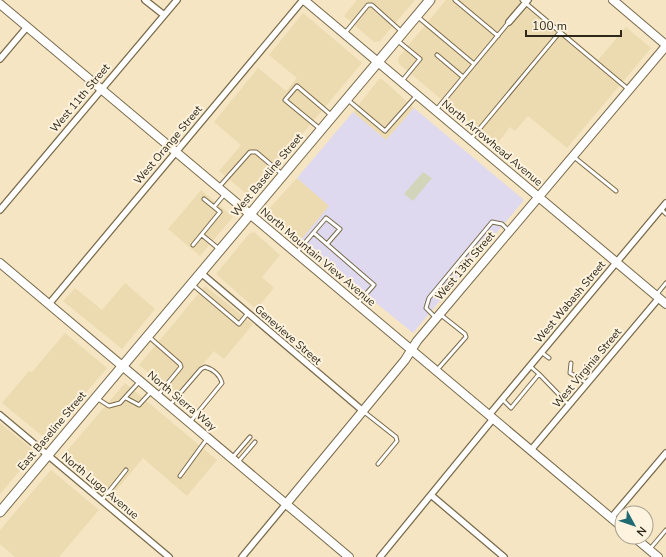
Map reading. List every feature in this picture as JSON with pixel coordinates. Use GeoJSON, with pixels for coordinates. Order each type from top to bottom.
{"type":"FeatureCollection","features":[{"type":"Feature","properties":{"kind":"main road","name":"West Baseline Street"},"geometry":{"type":"LineString","coordinates":[[123,366],[430,0]]}},
{"type":"Feature","properties":{"kind":"main road","name":"East Baseline Street"},"geometry":{"type":"LineString","coordinates":[[0,512],[123,366]]}},
{"type":"Feature","properties":{"kind":"street"},"geometry":{"type":"LineString","coordinates":[[145,0],[164,16]]}},
{"type":"Feature","properties":{"kind":"street","name":"West 11th Street"},"geometry":{"type":"LineString","coordinates":[[0,210],[177,0]]}},
{"type":"Feature","properties":{"kind":"street","name":"North Arrowhead Avenue"},"geometry":{"type":"LineString","coordinates":[[304,0],[666,304]]}},
{"type":"Feature","properties":{"kind":"street","name":"West Orange Street"},"geometry":{"type":"LineString","coordinates":[[49,304],[304,0]]}},
{"type":"Feature","properties":{"kind":"street"},"geometry":{"type":"LineString","coordinates":[[613,0],[666,45]]}},
{"type":"Feature","properties":{"kind":"street"},"geometry":{"type":"LineString","coordinates":[[509,22],[525,1]]}},
{"type":"Feature","properties":{"kind":"street","name":"North Mountain View Avenue"},"geometry":{"type":"LineString","coordinates":[[0,4],[614,520]]}},
{"type":"Feature","properties":{"kind":"street"},"geometry":{"type":"LineString","coordinates":[[0,59],[27,27]]}},
{"type":"Feature","properties":{"kind":"street","name":"West 13th Street"},"geometry":{"type":"LineString","coordinates":[[286,504],[509,230],[666,45]]}},
{"type":"Feature","properties":{"kind":"street","name":"West Wabash Street"},"geometry":{"type":"LineString","coordinates":[[380,557],[431,495],[491,417],[502,399],[666,203]]}},
{"type":"Feature","properties":{"kind":"street","name":"North Sierra Way"},"geometry":{"type":"LineString","coordinates":[[0,263],[350,557]]}},
{"type":"Feature","properties":{"kind":"street","name":"Genevieve Street"},"geometry":{"type":"LineString","coordinates":[[201,273],[363,411]]}},
{"type":"Feature","properties":{"kind":"street","name":"West Virginia Street"},"geometry":{"type":"LineString","coordinates":[[531,450],[587,384],[657,297]]}},
{"type":"Feature","properties":{"kind":"street","name":"North Lugo Avenue"},"geometry":{"type":"LineString","coordinates":[[1,418],[48,455],[169,557]]}},
{"type":"Feature","properties":{"kind":"street"},"geometry":{"type":"LineString","coordinates":[[611,518],[666,453]]}},
{"type":"Feature","properties":{"kind":"street"},"geometry":{"type":"LineString","coordinates":[[431,495],[504,557]]}},
{"type":"Feature","properties":{"kind":"street"},"geometry":{"type":"LineString","coordinates":[[242,557],[286,504]]}},
{"type":"Feature","properties":{"kind":"street"},"geometry":{"type":"LineString","coordinates":[[643,545],[658,557]]}},
{"type":"Feature","properties":{"kind":"lane"},"geometry":{"type":"LineString","coordinates":[[455,0],[498,36]]}},
{"type":"Feature","properties":{"kind":"lane"},"geometry":{"type":"LineString","coordinates":[[525,1],[628,89]]}},
{"type":"Feature","properties":{"kind":"lane"},"geometry":{"type":"LineString","coordinates":[[345,33],[368,5],[372,5],[420,59],[401,81]]}},
{"type":"Feature","properties":{"kind":"lane"},"geometry":{"type":"LineString","coordinates":[[416,16],[474,64]]}},
{"type":"Feature","properties":{"kind":"lane"},"geometry":{"type":"LineString","coordinates":[[436,110],[509,22]]}},
{"type":"Feature","properties":{"kind":"lane"},"geometry":{"type":"LineString","coordinates":[[471,139],[560,32]]}},
{"type":"Feature","properties":{"kind":"lane"},"geometry":{"type":"LineString","coordinates":[[437,55],[463,77]]}},
{"type":"Feature","properties":{"kind":"lane"},"geometry":{"type":"LineString","coordinates":[[321,130],[285,100],[297,86],[332,116]]}},
{"type":"Feature","properties":{"kind":"lane"},"geometry":{"type":"LineString","coordinates":[[347,99],[385,131],[417,94]]}},
{"type":"Feature","properties":{"kind":"lane"},"geometry":{"type":"LineString","coordinates":[[214,207],[222,190],[250,152],[256,152],[284,175]]}},
{"type":"Feature","properties":{"kind":"lane"},"geometry":{"type":"LineString","coordinates":[[572,156],[616,191]]}},
{"type":"Feature","properties":{"kind":"lane"},"geometry":{"type":"LineString","coordinates":[[193,245],[220,212],[204,198]]}},
{"type":"Feature","properties":{"kind":"lane"},"geometry":{"type":"LineString","coordinates":[[660,209],[666,214]]}},
{"type":"Feature","properties":{"kind":"lane"},"geometry":{"type":"LineString","coordinates":[[296,253],[326,218],[340,229],[327,244]]}},
{"type":"Feature","properties":{"kind":"lane"},"geometry":{"type":"LineString","coordinates":[[437,371],[466,336],[426,308],[429,298],[492,222],[502,224],[509,230]]}},
{"type":"Feature","properties":{"kind":"lane"},"geometry":{"type":"LineString","coordinates":[[314,233],[374,285],[357,304]]}},
{"type":"Feature","properties":{"kind":"lane"},"geometry":{"type":"LineString","coordinates":[[202,234],[220,250]]}},
{"type":"Feature","properties":{"kind":"lane"},"geometry":{"type":"LineString","coordinates":[[657,297],[666,283]]}},
{"type":"Feature","properties":{"kind":"lane"},"geometry":{"type":"LineString","coordinates":[[192,284],[239,324],[248,313]]}},
{"type":"Feature","properties":{"kind":"lane"},"geometry":{"type":"LineString","coordinates":[[126,398],[139,405],[155,393],[181,367],[180,364],[148,336]]}},
{"type":"Feature","properties":{"kind":"lane"},"geometry":{"type":"LineString","coordinates":[[541,352],[549,358]]}},
{"type":"Feature","properties":{"kind":"lane"},"geometry":{"type":"LineString","coordinates":[[570,363],[570,373],[587,384]]}},
{"type":"Feature","properties":{"kind":"lane"},"geometry":{"type":"LineString","coordinates":[[530,366],[569,405]]}},
{"type":"Feature","properties":{"kind":"lane"},"geometry":{"type":"LineString","coordinates":[[170,406],[201,369],[205,367],[212,369],[220,377],[222,383],[190,422]]}},
{"type":"Feature","properties":{"kind":"lane"},"geometry":{"type":"LineString","coordinates":[[502,399],[511,408],[539,374]]}},
{"type":"Feature","properties":{"kind":"lane"},"geometry":{"type":"LineString","coordinates":[[96,398],[110,406],[120,403],[126,398],[140,380]]}},
{"type":"Feature","properties":{"kind":"lane"},"geometry":{"type":"LineString","coordinates":[[363,411],[396,437],[397,441],[378,464]]}},
{"type":"Feature","properties":{"kind":"lane"},"geometry":{"type":"LineString","coordinates":[[235,460],[250,437]]}},
{"type":"Feature","properties":{"kind":"lane"},"geometry":{"type":"LineString","coordinates":[[180,476],[208,438]]}},
{"type":"Feature","properties":{"kind":"lane"},"geometry":{"type":"LineString","coordinates":[[235,460],[255,442]]}},
{"type":"Feature","properties":{"kind":"lane"},"geometry":{"type":"LineString","coordinates":[[101,500],[126,470]]}},
{"type":"Feature","properties":{"kind":"lane"},"geometry":{"type":"LineString","coordinates":[[649,550],[666,530]]}},
{"type":"Feature","properties":{"kind":"shaded area"},"geometry":{"type":"Polygon","coordinates":[[[357,0],[415,0],[380,41],[374,42],[344,16],[357,0]]]}},
{"type":"Feature","properties":{"kind":"shaded area"},"geometry":{"type":"Polygon","coordinates":[[[446,0],[527,0],[598,60],[626,27],[651,48],[567,148],[528,116],[515,131],[510,127],[496,145],[399,64],[398,58],[446,0]]]}},
{"type":"Feature","properties":{"kind":"shaded area"},"geometry":{"type":"Polygon","coordinates":[[[303,13],[362,63],[252,194],[248,195],[219,171],[241,145],[214,122],[258,68],[286,91],[297,78],[269,55],[303,13]]]}},
{"type":"Feature","properties":{"kind":"shaded area"},"geometry":{"type":"Polygon","coordinates":[[[379,79],[382,79],[414,108],[386,140],[353,112],[379,79]]]}},
{"type":"Feature","properties":{"kind":"shaded area"},"geometry":{"type":"Polygon","coordinates":[[[414,108],[524,200],[413,333],[300,241],[329,206],[297,178],[353,112],[386,140],[414,108]]]}},
{"type":"Feature","properties":{"kind":"shaded area"},"geometry":{"type":"Polygon","coordinates":[[[297,178],[330,206],[300,241],[268,214],[268,210],[297,178]]]}},
{"type":"Feature","properties":{"kind":"shaded area"},"geometry":{"type":"Polygon","coordinates":[[[201,190],[233,217],[200,256],[168,229],[201,190]]]}},
{"type":"Feature","properties":{"kind":"shaded area"},"geometry":{"type":"Polygon","coordinates":[[[254,232],[280,255],[262,277],[274,288],[256,309],[216,274],[249,234],[254,232]]]}},
{"type":"Feature","properties":{"kind":"shaded area"},"geometry":{"type":"Polygon","coordinates":[[[125,283],[155,309],[122,349],[63,301],[75,288],[102,310],[125,283]]]}},
{"type":"Feature","properties":{"kind":"shaded area"},"geometry":{"type":"Polygon","coordinates":[[[205,286],[253,324],[224,359],[214,351],[176,396],[139,365],[205,286]]]}},
{"type":"Feature","properties":{"kind":"shaded area"},"geometry":{"type":"Polygon","coordinates":[[[65,333],[107,368],[46,439],[2,403],[29,371],[32,372],[65,333]]]}},
{"type":"Feature","properties":{"kind":"shaded area"},"geometry":{"type":"Polygon","coordinates":[[[125,383],[217,460],[187,496],[143,458],[114,493],[66,452],[125,383]]]}},
{"type":"Feature","properties":{"kind":"shaded area"},"geometry":{"type":"Polygon","coordinates":[[[0,423],[33,450],[34,454],[0,494],[0,423]]]}},
{"type":"Feature","properties":{"kind":"shaded area"},"geometry":{"type":"Polygon","coordinates":[[[51,470],[99,510],[59,557],[15,557],[0,544],[0,530],[51,470]]]}},
{"type":"Feature","properties":{"kind":"green space"},"geometry":{"type":"Polygon","coordinates":[[[423,172],[432,178],[413,201],[404,194],[423,172]]]}}]}
